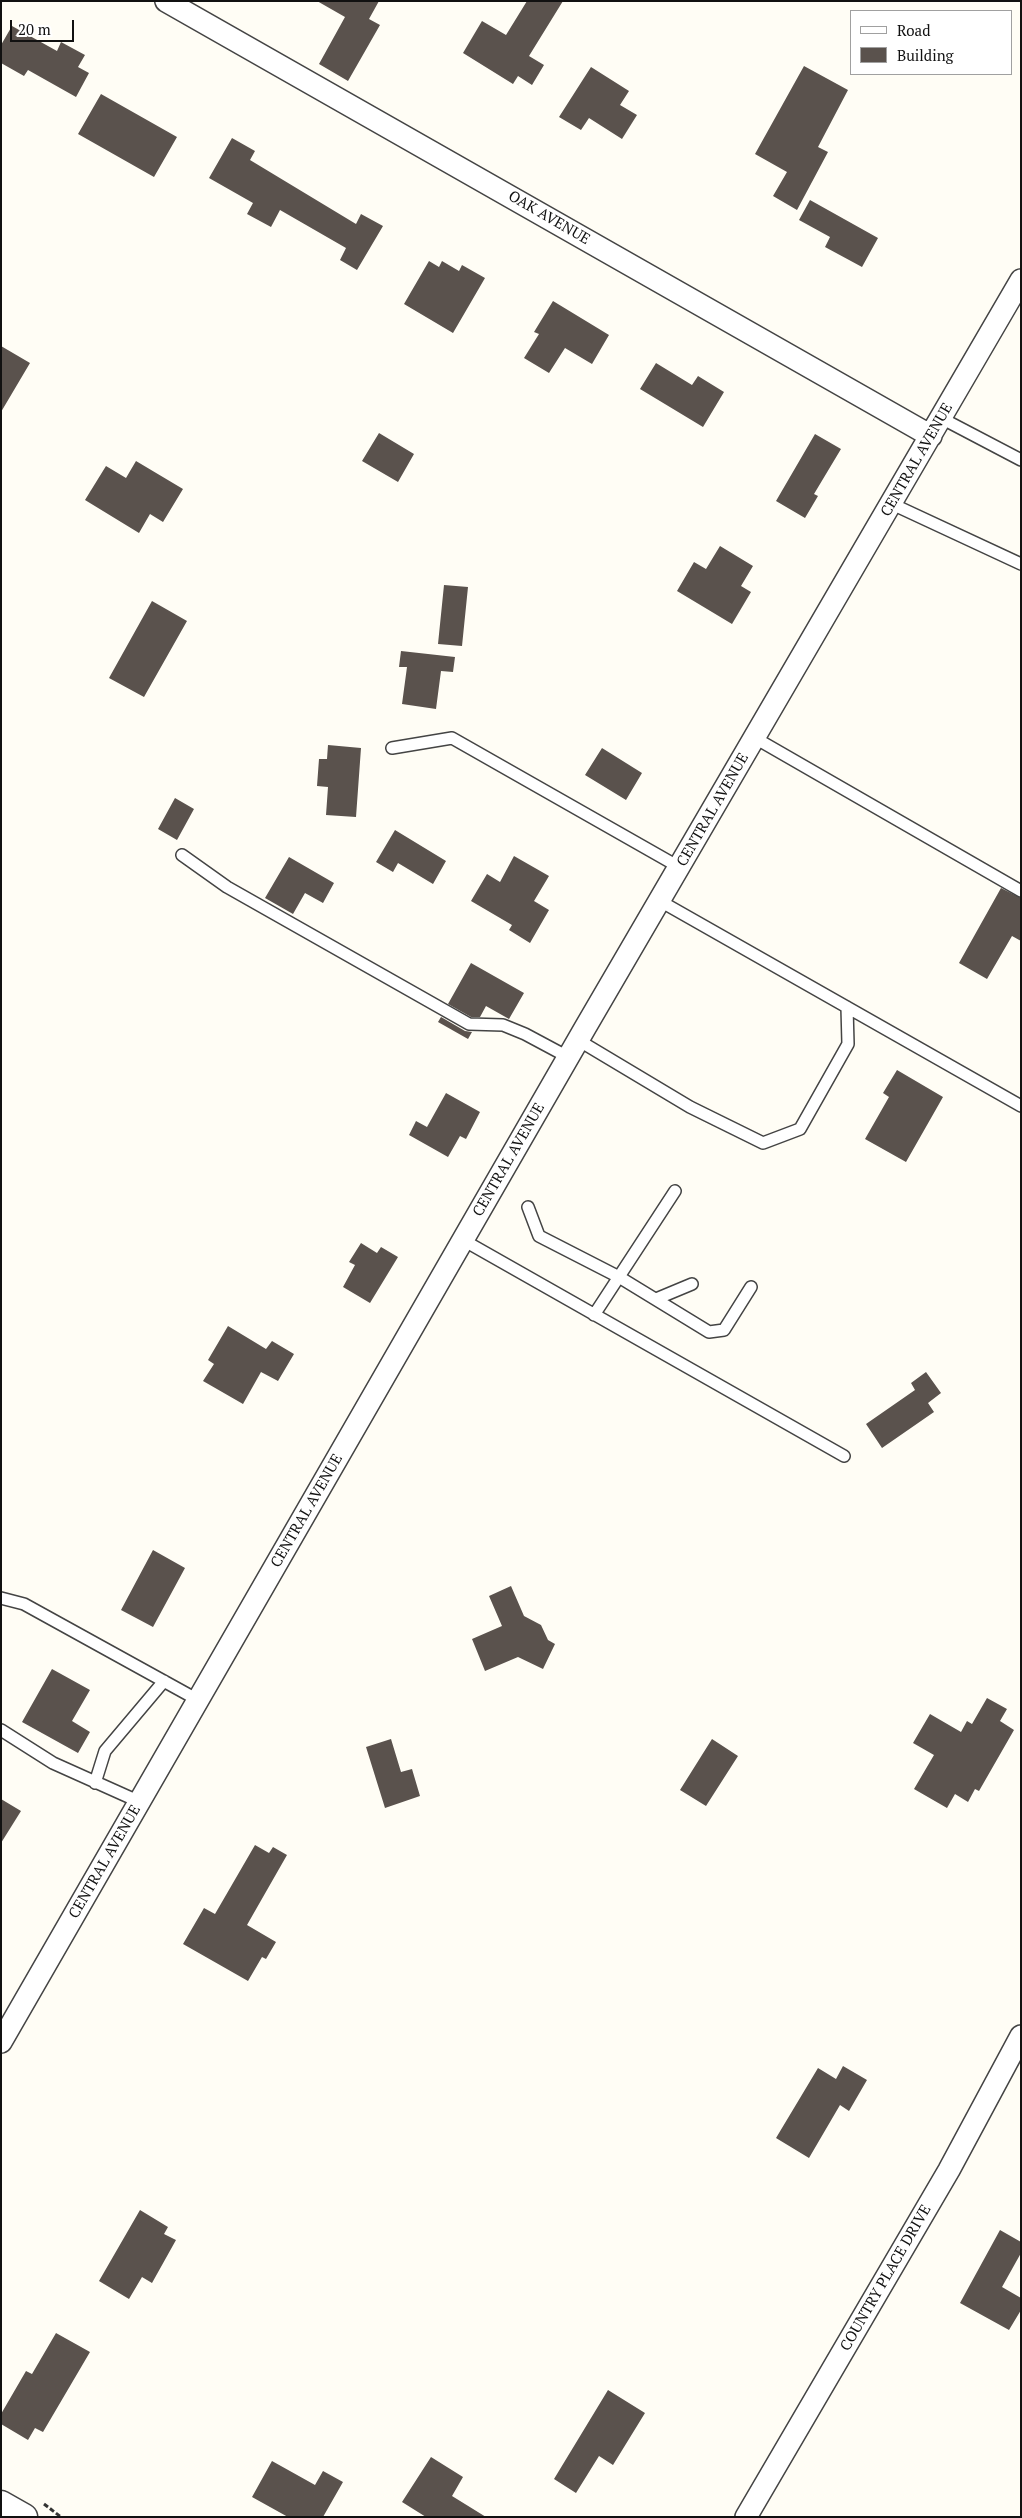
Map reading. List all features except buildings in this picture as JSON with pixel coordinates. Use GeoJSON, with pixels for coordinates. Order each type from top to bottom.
{"type":"FeatureCollection","features":[{"type":"Feature","properties":{"kind":"street","name":"OAK AVENUE"},"geometry":{"type":"LineString","coordinates":[[166,1],[936,427]]}},
{"type":"Feature","properties":{"kind":"street","name":"CENTRAL AVENUE"},"geometry":{"type":"LineString","coordinates":[[1,2042],[573,1048],[1021,280]]}},
{"type":"Feature","properties":{"kind":"street","name":"COUNTRY PLACE DRIVE"},"geometry":{"type":"LineString","coordinates":[[746,2517],[949,2170],[1021,2036]]}},
{"type":"Feature","properties":{"kind":"lane"},"geometry":{"type":"LineString","coordinates":[[936,427],[1021,460]]}},
{"type":"Feature","properties":{"kind":"lane"},"geometry":{"type":"LineString","coordinates":[[892,504],[1021,564]]}},
{"type":"Feature","properties":{"kind":"lane"},"geometry":{"type":"LineString","coordinates":[[392,748],[452,738],[679,868]]}},
{"type":"Feature","properties":{"kind":"lane"},"geometry":{"type":"LineString","coordinates":[[755,738],[1021,891]]}},
{"type":"Feature","properties":{"kind":"lane"},"geometry":{"type":"LineString","coordinates":[[182,855],[234,892],[469,1024],[503,1025],[525,1034],[573,1048],[763,1143],[800,1129],[848,1044],[847,1007]]}},
{"type":"Feature","properties":{"kind":"lane"},"geometry":{"type":"LineString","coordinates":[[660,900],[1021,1106]]}},
{"type":"Feature","properties":{"kind":"lane"},"geometry":{"type":"LineString","coordinates":[[594,1315],[675,1191]]}},
{"type":"Feature","properties":{"kind":"lane"},"geometry":{"type":"LineString","coordinates":[[528,1208],[539,1236],[619,1276],[709,1332],[724,1330],[751,1288]]}},
{"type":"Feature","properties":{"kind":"lane"},"geometry":{"type":"LineString","coordinates":[[463,1240],[844,1456]]}},
{"type":"Feature","properties":{"kind":"lane"},"geometry":{"type":"LineString","coordinates":[[656,1300],[692,1284]]}},
{"type":"Feature","properties":{"kind":"lane"},"geometry":{"type":"LineString","coordinates":[[1,1598],[24,1604],[198,1700]]}},
{"type":"Feature","properties":{"kind":"lane"},"geometry":{"type":"LineString","coordinates":[[95,1783],[106,1751],[164,1681]]}},
{"type":"Feature","properties":{"kind":"lane"},"geometry":{"type":"LineString","coordinates":[[1,1730],[53,1763],[140,1802]]}}]}
